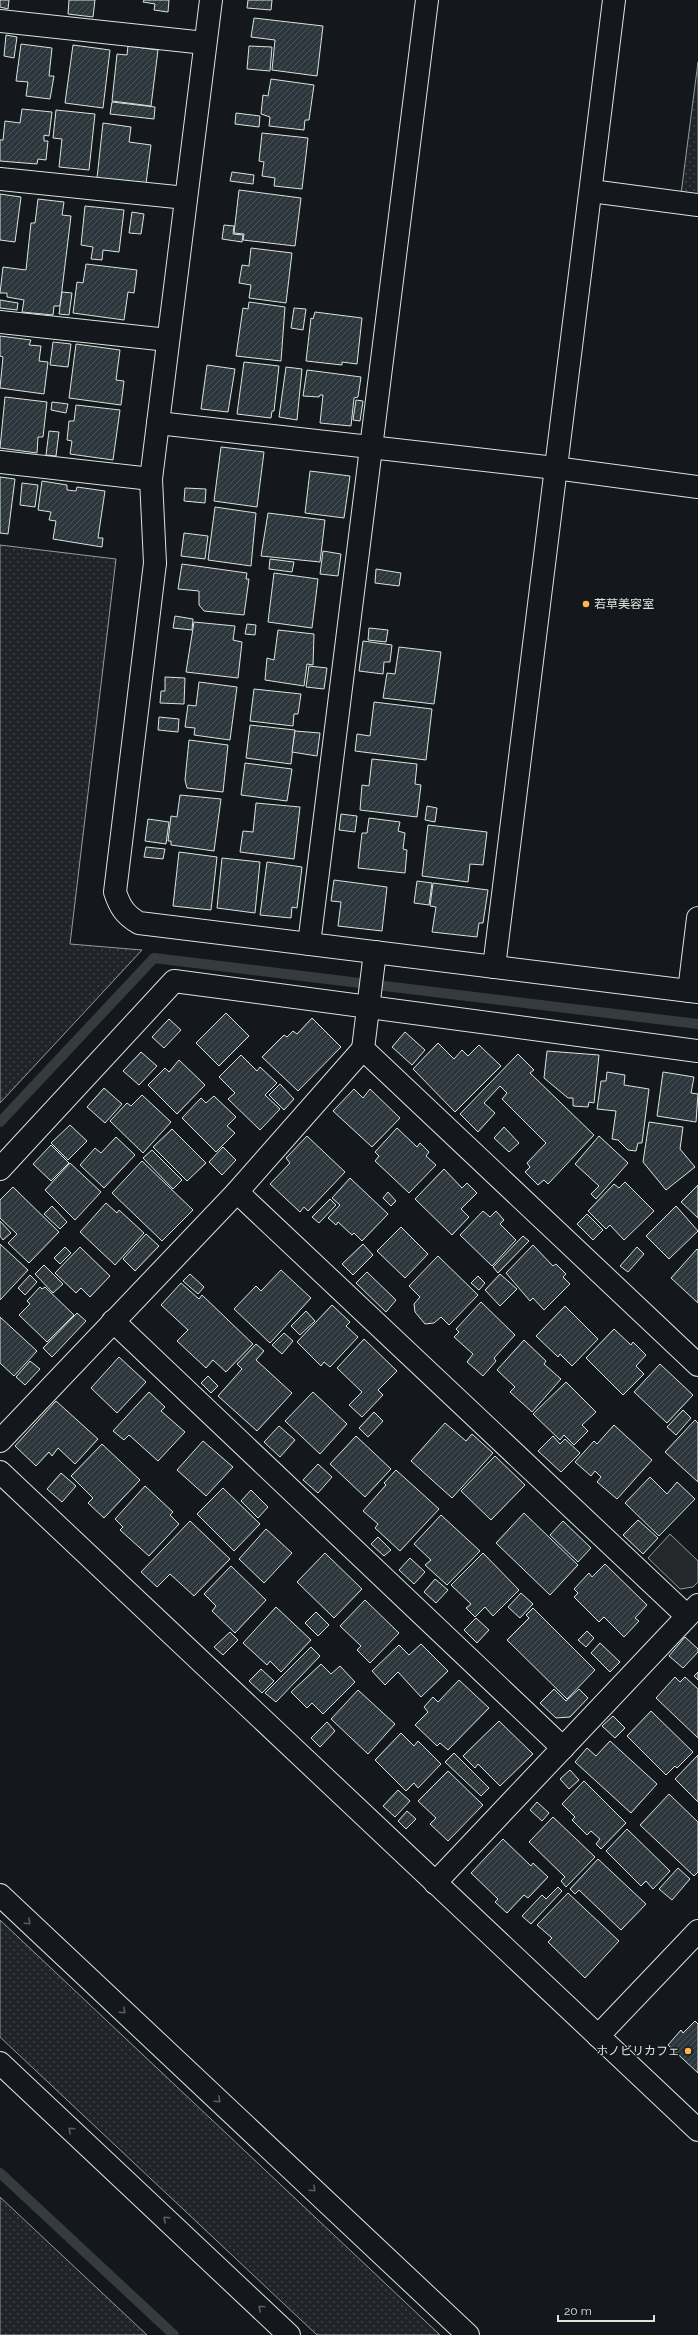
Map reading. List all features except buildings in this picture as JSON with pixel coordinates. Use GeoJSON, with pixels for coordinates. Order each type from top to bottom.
{"type":"FeatureCollection","features":[{"type":"Feature","properties":{"kind":"street"},"geometry":{"type":"LineString","coordinates":[[211,0],[151,479],[155,563],[115,892],[120,907],[128,917],[139,923],[693,991],[698,918]]}},
{"type":"Feature","properties":{"kind":"street"},"geometry":{"type":"LineString","coordinates":[[309,944],[427,0]]}},
{"type":"Feature","properties":{"kind":"street"},"geometry":{"type":"LineString","coordinates":[[494,967],[614,0]]}},
{"type":"Feature","properties":{"kind":"street"},"geometry":{"type":"LineString","coordinates":[[0,20],[205,43]]}},
{"type":"Feature","properties":{"kind":"street"},"geometry":{"type":"LineString","coordinates":[[0,179],[186,198]]}},
{"type":"Feature","properties":{"kind":"street"},"geometry":{"type":"LineString","coordinates":[[590,191],[698,205]]}},
{"type":"Feature","properties":{"kind":"street"},"geometry":{"type":"LineString","coordinates":[[0,322],[168,340]]}},
{"type":"Feature","properties":{"kind":"street"},"geometry":{"type":"LineString","coordinates":[[158,423],[555,468],[698,487]]}},
{"type":"Feature","properties":{"kind":"street"},"geometry":{"type":"LineString","coordinates":[[0,462],[151,479]]}},
{"type":"Feature","properties":{"kind":"street"},"geometry":{"type":"LineString","coordinates":[[0,1441],[237,1192],[363,1049],[375,952]]}},
{"type":"Feature","properties":{"kind":"street"},"geometry":{"type":"LineString","coordinates":[[0,1169],[174,981],[370,992],[698,1051]]}},
{"type":"Feature","properties":{"kind":"street"},"geometry":{"type":"LineString","coordinates":[[363,1049],[698,1365]]}},
{"type":"Feature","properties":{"kind":"street"},"geometry":{"type":"LineString","coordinates":[[237,1192],[693,1611],[435,1883]]}},
{"type":"Feature","properties":{"kind":"street"},"geometry":{"type":"LineString","coordinates":[[113,1321],[563,1748]]}},
{"type":"Feature","properties":{"kind":"street"},"geometry":{"type":"LineString","coordinates":[[0,1472],[698,2130]]}},
{"type":"Feature","properties":{"kind":"street"},"geometry":{"type":"LineString","coordinates":[[0,1895],[468,2335]]}},
{"type":"Feature","properties":{"kind":"street"},"geometry":{"type":"LineString","coordinates":[[598,2036],[698,1931]]}},
{"type":"Feature","properties":{"kind":"street"},"geometry":{"type":"LineString","coordinates":[[0,2063],[289,2335]]}},
{"type":"Feature","properties":{"kind":"shaded area"},"geometry":{"type":"Polygon","coordinates":[[[698,62],[698,196],[681,194],[698,62]]]}},
{"type":"Feature","properties":{"kind":"shaded area"},"geometry":{"type":"Polygon","coordinates":[[[0,545],[116,559],[70,944],[142,950],[0,1103],[0,545]]]}},
{"type":"Feature","properties":{"kind":"shaded area"},"geometry":{"type":"Polygon","coordinates":[[[670,1534],[698,1561],[698,1582],[693,1587],[680,1589],[648,1558],[670,1534]]]}},
{"type":"Feature","properties":{"kind":"shaded area"},"geometry":{"type":"Polygon","coordinates":[[[0,1920],[440,2335],[317,2335],[0,2037],[0,1920]]]}},
{"type":"Feature","properties":{"kind":"shaded area"},"geometry":{"type":"Polygon","coordinates":[[[0,2197],[147,2335],[0,2335],[0,2197]]]}},
{"type":"Feature","properties":{"kind":"waterway"},"geometry":{"type":"LineString","coordinates":[[0,1122],[154,958],[698,1024]]}},
{"type":"Feature","properties":{"kind":"waterway"},"geometry":{"type":"LineString","coordinates":[[0,2173],[174,2335]]}},
{"type":"Feature","properties":{"kind":"place","name":"若草美容室"},"geometry":{"type":"Point","coordinates":[586,604]}},
{"type":"Feature","properties":{"kind":"place","name":"ホノビリカフェ"},"geometry":{"type":"Point","coordinates":[688,2051]}}]}
